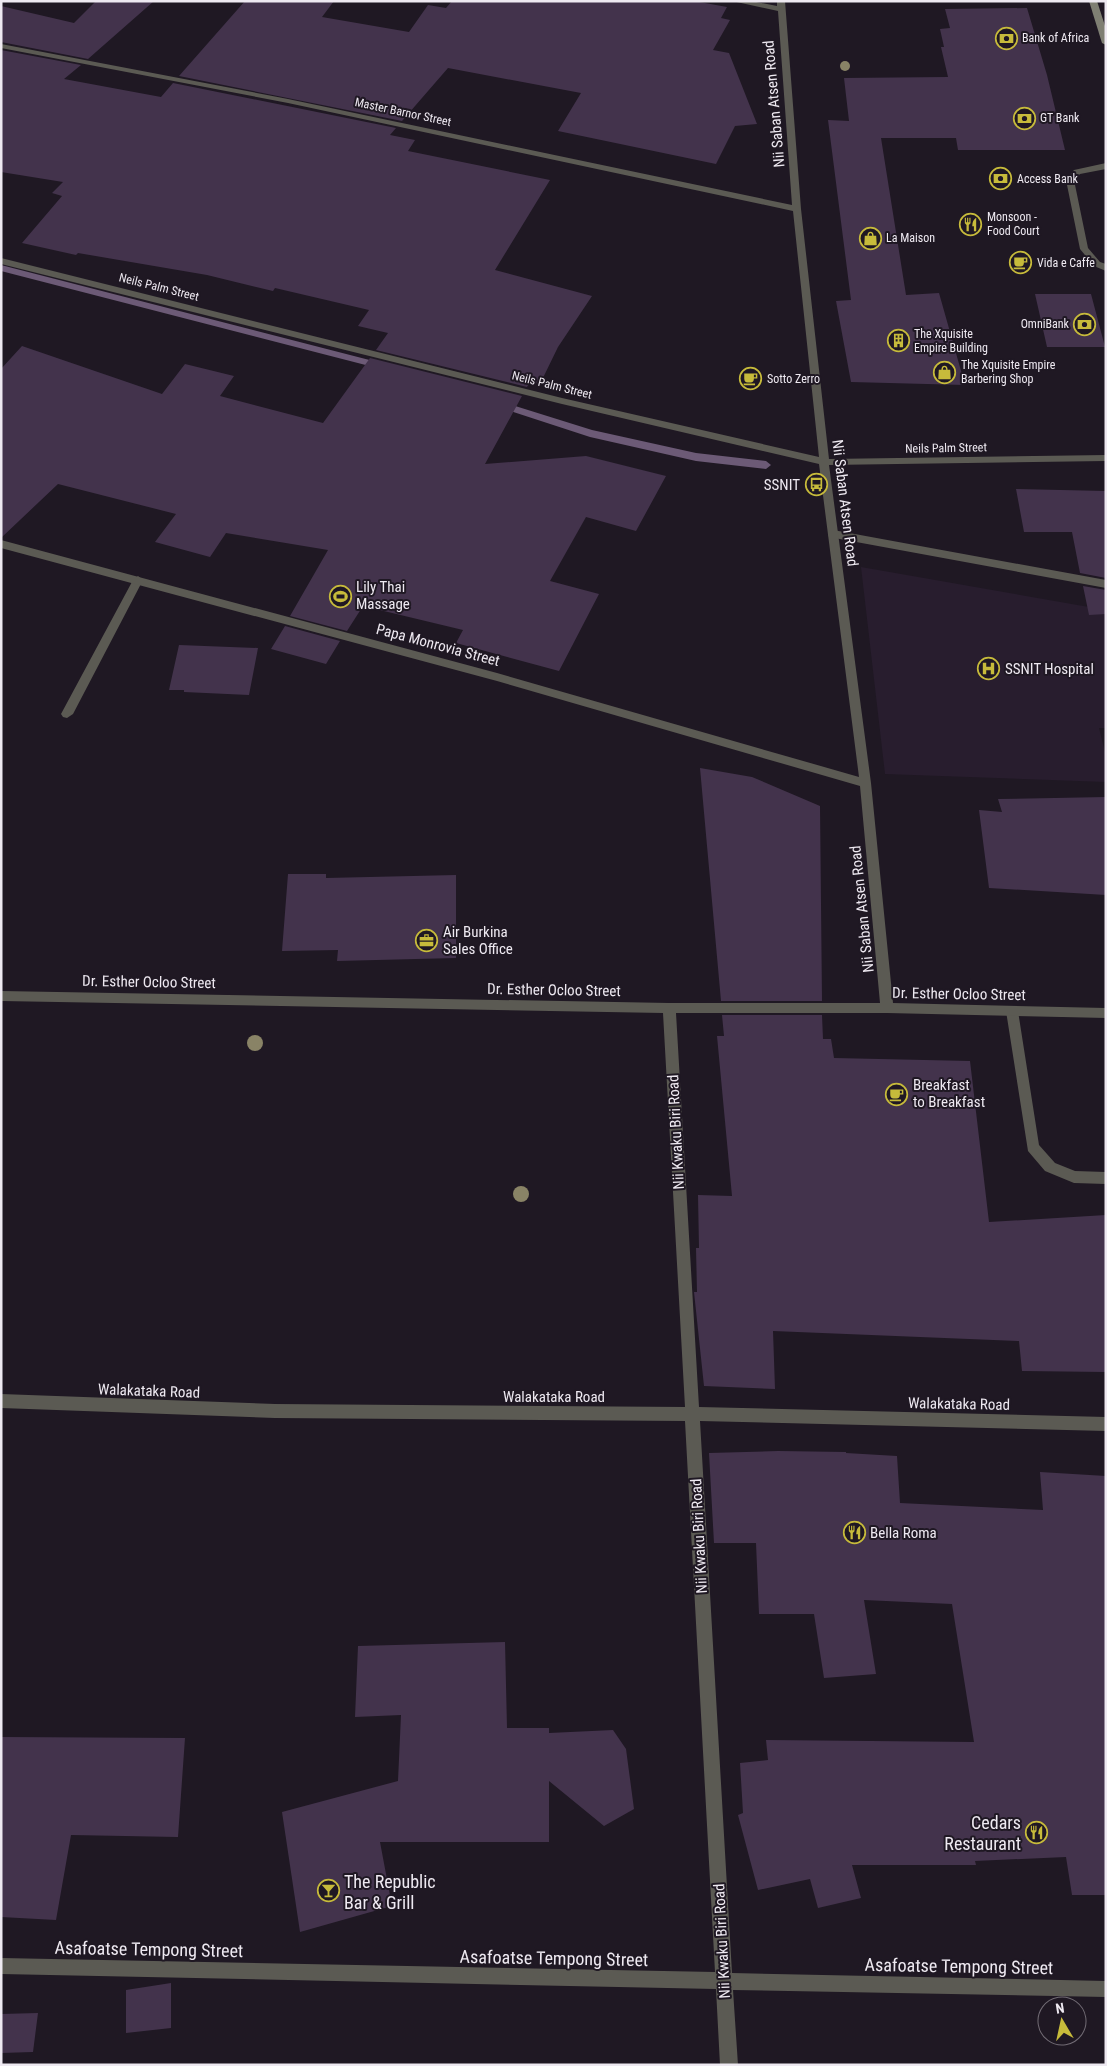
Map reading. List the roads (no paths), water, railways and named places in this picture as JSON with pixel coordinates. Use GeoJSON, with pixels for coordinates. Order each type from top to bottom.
{"type":"FeatureCollection","features":[{"type":"Feature","properties":{"kind":"main road"},"geometry":{"type":"LineString","coordinates":[[1093,1],[1106,43]]}},
{"type":"Feature","properties":{"kind":"street"},"geometry":{"type":"LineString","coordinates":[[736,1],[781,5]]}},
{"type":"Feature","properties":{"kind":"street","name":"Nii Saban Atsen Road"},"geometry":{"type":"LineString","coordinates":[[781,5],[797,209],[824,462],[865,783],[887,1008]]}},
{"type":"Feature","properties":{"kind":"street","name":"Master Barnor Street"},"geometry":{"type":"LineString","coordinates":[[1,46],[288,101],[797,209]]}},
{"type":"Feature","properties":{"kind":"street"},"geometry":{"type":"LineString","coordinates":[[1106,166],[1077,172],[1070,180],[1084,248],[1097,264],[1106,268]]}},
{"type":"Feature","properties":{"kind":"street","name":"Neils Palm Street"},"geometry":{"type":"LineString","coordinates":[[1,261],[562,401],[824,462],[1106,458]]}},
{"type":"Feature","properties":{"kind":"street"},"geometry":{"type":"LineString","coordinates":[[833,534],[1106,584]]}},
{"type":"Feature","properties":{"kind":"street","name":"Papa Monrovia Street"},"geometry":{"type":"LineString","coordinates":[[1,544],[497,677],[865,783]]}},
{"type":"Feature","properties":{"kind":"street"},"geometry":{"type":"LineString","coordinates":[[67,714],[138,580]]}},
{"type":"Feature","properties":{"kind":"street","name":"Dr. Esther Ocloo Street"},"geometry":{"type":"LineString","coordinates":[[1,996],[669,1008],[887,1008],[1106,1013]]}},
{"type":"Feature","properties":{"kind":"street","name":"Nii Kwaku Biri Road"},"geometry":{"type":"LineString","coordinates":[[669,1008],[729,2065]]}},
{"type":"Feature","properties":{"kind":"street"},"geometry":{"type":"LineString","coordinates":[[1012,1011],[1033,1147],[1050,1167],[1074,1177],[1106,1178]]}},
{"type":"Feature","properties":{"kind":"street","name":"Walakataka Road"},"geometry":{"type":"LineString","coordinates":[[1,1401],[275,1411],[691,1414],[1106,1424]]}},
{"type":"Feature","properties":{"kind":"street","name":"Asafoatse Tempong Street"},"geometry":{"type":"LineString","coordinates":[[1,1966],[1106,1989]]}},
{"type":"Feature","properties":{"kind":"waterway"},"geometry":{"type":"LineString","coordinates":[[1,268],[385,367]]}},
{"type":"Feature","properties":{"kind":"waterway"},"geometry":{"type":"LineString","coordinates":[[499,404],[590,433],[696,457],[766,465]]}},
{"type":"Feature","properties":{"kind":"place","name":"Bank of Africa"},"geometry":{"type":"Point","coordinates":[1006,38]}},
{"type":"Feature","properties":{"kind":"place","name":"GT Bank"},"geometry":{"type":"Point","coordinates":[1024,118]}},
{"type":"Feature","properties":{"kind":"place","name":"Access Bank"},"geometry":{"type":"Point","coordinates":[1001,179]}},
{"type":"Feature","properties":{"kind":"place","name":"Monsoon - Food Court"},"geometry":{"type":"Point","coordinates":[971,224]}},
{"type":"Feature","properties":{"kind":"place","name":"La Maison"},"geometry":{"type":"Point","coordinates":[870,238]}},
{"type":"Feature","properties":{"kind":"place","name":"Vida e Caffe"},"geometry":{"type":"Point","coordinates":[1021,263]}},
{"type":"Feature","properties":{"kind":"place","name":"OmniBank"},"geometry":{"type":"Point","coordinates":[1085,324]}},
{"type":"Feature","properties":{"kind":"place","name":"The Xquisite Empire Building"},"geometry":{"type":"Point","coordinates":[898,341]}},
{"type":"Feature","properties":{"kind":"place","name":"The Xquisite Empire Barbering Shop"},"geometry":{"type":"Point","coordinates":[945,372]}},
{"type":"Feature","properties":{"kind":"place","name":"Sotto Zerro"},"geometry":{"type":"Point","coordinates":[751,379]}},
{"type":"Feature","properties":{"kind":"place","name":"SSNIT"},"geometry":{"type":"Point","coordinates":[816,485]}},
{"type":"Feature","properties":{"kind":"place","name":"Lily Thai Massage"},"geometry":{"type":"Point","coordinates":[340,596]}},
{"type":"Feature","properties":{"kind":"place","name":"SSNIT Hospital"},"geometry":{"type":"Point","coordinates":[989,669]}},
{"type":"Feature","properties":{"kind":"place","name":"Air Burkina Sales Office"},"geometry":{"type":"Point","coordinates":[427,941]}},
{"type":"Feature","properties":{"kind":"place","name":"Breakfast to Breakfast"},"geometry":{"type":"Point","coordinates":[897,1094]}},
{"type":"Feature","properties":{"kind":"place","name":"Bella Roma"},"geometry":{"type":"Point","coordinates":[854,1533]}},
{"type":"Feature","properties":{"kind":"place","name":"Cedars Restaurant"},"geometry":{"type":"Point","coordinates":[1037,1832]}},
{"type":"Feature","properties":{"kind":"place","name":"The Republic Bar & Grill"},"geometry":{"type":"Point","coordinates":[328,1891]}}]}
